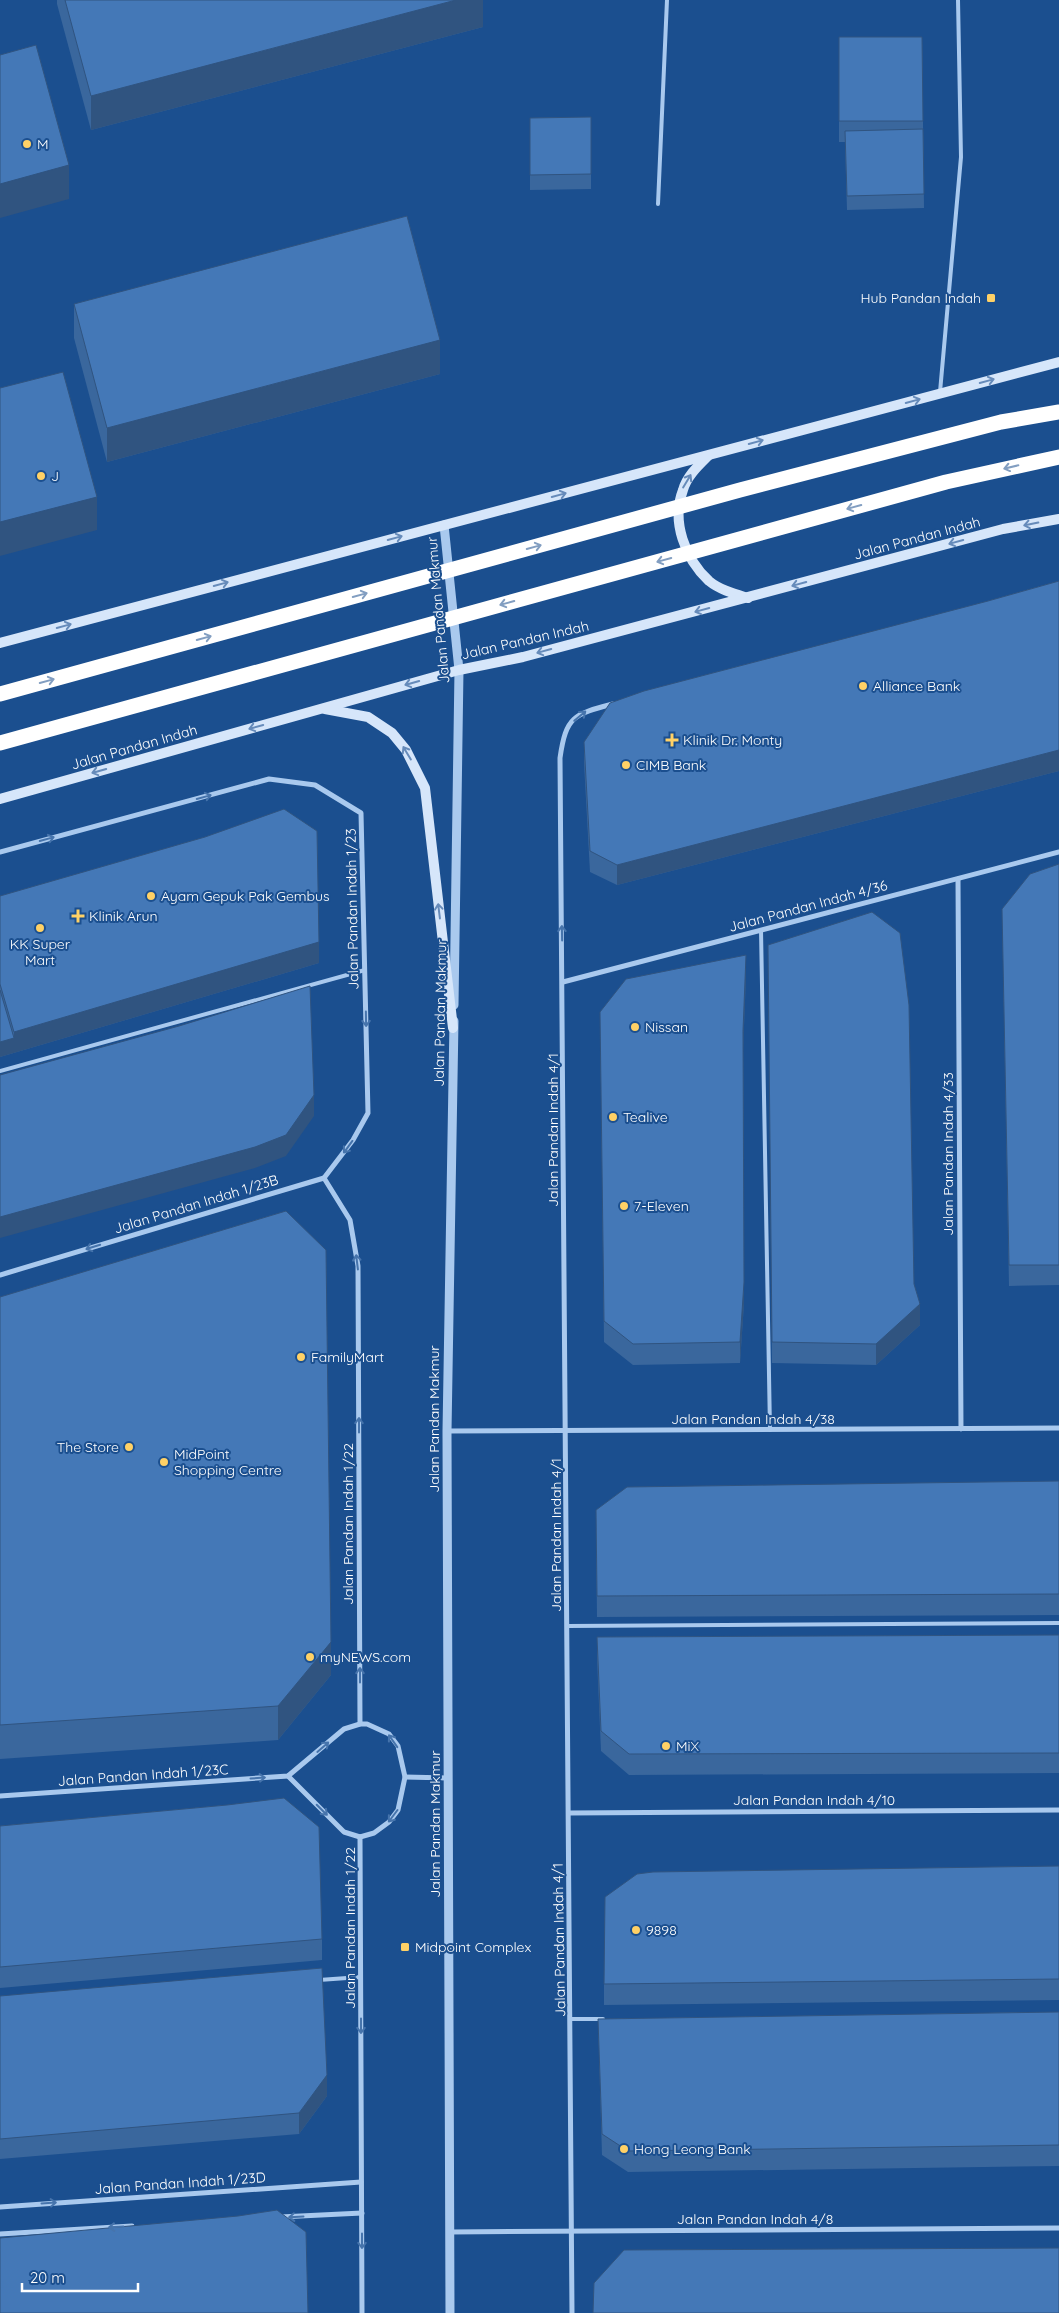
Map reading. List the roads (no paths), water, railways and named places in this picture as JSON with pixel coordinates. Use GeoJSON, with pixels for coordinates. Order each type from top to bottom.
{"type":"FeatureCollection","features":[{"type":"Feature","properties":{"kind":"highway"},"geometry":{"type":"LineString","coordinates":[[0,694],[740,490],[1001,422],[1059,412]]}},
{"type":"Feature","properties":{"kind":"highway"},"geometry":{"type":"LineString","coordinates":[[0,743],[946,482],[1059,456]]}},
{"type":"Feature","properties":{"kind":"main road"},"geometry":{"type":"LineString","coordinates":[[0,643],[1059,362]]}},
{"type":"Feature","properties":{"kind":"main road"},"geometry":{"type":"LineString","coordinates":[[709,455],[694,470],[683,489],[678,513],[681,535],[692,561],[710,581],[730,593],[749,598]]}},
{"type":"Feature","properties":{"kind":"main road","name":"Jalan Pandan Indah"},"geometry":{"type":"LineString","coordinates":[[0,798],[459,670],[523,657],[1003,529],[1059,518]]}},
{"type":"Feature","properties":{"kind":"main road"},"geometry":{"type":"LineString","coordinates":[[323,708],[368,717],[392,733],[406,750],[425,788],[453,1028]]}},
{"type":"Feature","properties":{"kind":"street","name":"Jalan Pandan Makmur"},"geometry":{"type":"LineString","coordinates":[[444,525],[459,670],[447,1431],[450,2313]]}},
{"type":"Feature","properties":{"kind":"street","name":"Jalan Pandan Indah 4/1"},"geometry":{"type":"LineString","coordinates":[[572,2313],[560,758],[564,731],[583,711],[621,702]]}},
{"type":"Feature","properties":{"kind":"street","name":"Jalan Pandan Indah 1/23"},"geometry":{"type":"LineString","coordinates":[[0,852],[269,779],[315,785],[361,813],[368,1114],[353,1140],[324,1178]]}},
{"type":"Feature","properties":{"kind":"street","name":"Jalan Pandan Indah 4/36"},"geometry":{"type":"LineString","coordinates":[[563,982],[1059,852]]}},
{"type":"Feature","properties":{"kind":"street","name":"Jalan Pandan Indah 4/33"},"geometry":{"type":"LineString","coordinates":[[958,879],[960,1428]]}},
{"type":"Feature","properties":{"kind":"street","name":"Jalan Pandan Indah 1/23B"},"geometry":{"type":"LineString","coordinates":[[0,1275],[324,1178]]}},
{"type":"Feature","properties":{"kind":"street","name":"Jalan Pandan Indah 1/22"},"geometry":{"type":"LineString","coordinates":[[324,1178],[350,1220],[358,1266],[360,1724],[377,1728],[389,1734],[398,1746],[406,1777],[398,1810],[389,1822],[374,1833],[360,1837],[362,2313]]}},
{"type":"Feature","properties":{"kind":"street","name":"Jalan Pandan Indah 4/38"},"geometry":{"type":"LineString","coordinates":[[447,1431],[1059,1428]]}},
{"type":"Feature","properties":{"kind":"street"},"geometry":{"type":"LineString","coordinates":[[360,1724],[344,1729],[288,1776],[344,1832],[360,1837]]}},
{"type":"Feature","properties":{"kind":"street","name":"Jalan Pandan Indah 1/23C"},"geometry":{"type":"LineString","coordinates":[[0,1796],[288,1776]]}},
{"type":"Feature","properties":{"kind":"street"},"geometry":{"type":"LineString","coordinates":[[406,1777],[448,1778]]}},
{"type":"Feature","properties":{"kind":"street","name":"Jalan Pandan Indah 4/10"},"geometry":{"type":"LineString","coordinates":[[569,1813],[1059,1810]]}},
{"type":"Feature","properties":{"kind":"street","name":"Jalan Pandan Indah 1/23D"},"geometry":{"type":"LineString","coordinates":[[0,2207],[361,2182]]}},
{"type":"Feature","properties":{"kind":"street"},"geometry":{"type":"LineString","coordinates":[[274,2218],[362,2213]]}},
{"type":"Feature","properties":{"kind":"street"},"geometry":{"type":"LineString","coordinates":[[0,2234],[137,2226]]}},
{"type":"Feature","properties":{"kind":"street","name":"Jalan Pandan Indah 4/8"},"geometry":{"type":"LineString","coordinates":[[450,2232],[1059,2228]]}},
{"type":"Feature","properties":{"kind":"lane"},"geometry":{"type":"LineString","coordinates":[[658,204],[668,0]]}},
{"type":"Feature","properties":{"kind":"lane"},"geometry":{"type":"LineString","coordinates":[[940,394],[961,157],[958,0]]}},
{"type":"Feature","properties":{"kind":"lane"},"geometry":{"type":"LineString","coordinates":[[761,930],[770,1430]]}},
{"type":"Feature","properties":{"kind":"lane"},"geometry":{"type":"LineString","coordinates":[[0,1071],[365,970]]}},
{"type":"Feature","properties":{"kind":"lane"},"geometry":{"type":"LineString","coordinates":[[567,1626],[1059,1623]]}},
{"type":"Feature","properties":{"kind":"lane"},"geometry":{"type":"LineString","coordinates":[[313,1980],[361,1977]]}},
{"type":"Feature","properties":{"kind":"lane"},"geometry":{"type":"LineString","coordinates":[[571,2019],[610,2018]]}},
{"type":"Feature","properties":{"kind":"place","name":"M"},"geometry":{"type":"Point","coordinates":[27,144]}},
{"type":"Feature","properties":{"kind":"place","name":"Hub Pandan Indah"},"geometry":{"type":"Point","coordinates":[991,298]}},
{"type":"Feature","properties":{"kind":"place","name":"J"},"geometry":{"type":"Point","coordinates":[41,476]}},
{"type":"Feature","properties":{"kind":"place","name":"Alliance Bank"},"geometry":{"type":"Point","coordinates":[863,686]}},
{"type":"Feature","properties":{"kind":"place","name":"Klinik Dr. Monty"},"geometry":{"type":"Point","coordinates":[672,740]}},
{"type":"Feature","properties":{"kind":"place","name":"CIMB Bank"},"geometry":{"type":"Point","coordinates":[626,765]}},
{"type":"Feature","properties":{"kind":"place","name":"Ayam Gepuk Pak Gembus"},"geometry":{"type":"Point","coordinates":[151,896]}},
{"type":"Feature","properties":{"kind":"place","name":"Klinik Arun"},"geometry":{"type":"Point","coordinates":[78,916]}},
{"type":"Feature","properties":{"kind":"place","name":"KK Super Mart"},"geometry":{"type":"Point","coordinates":[40,928]}},
{"type":"Feature","properties":{"kind":"place","name":"Nissan"},"geometry":{"type":"Point","coordinates":[635,1027]}},
{"type":"Feature","properties":{"kind":"place","name":"Tealive"},"geometry":{"type":"Point","coordinates":[613,1117]}},
{"type":"Feature","properties":{"kind":"place","name":"7-Eleven"},"geometry":{"type":"Point","coordinates":[624,1206]}},
{"type":"Feature","properties":{"kind":"place","name":"FamilyMart"},"geometry":{"type":"Point","coordinates":[301,1357]}},
{"type":"Feature","properties":{"kind":"place","name":"The Store"},"geometry":{"type":"Point","coordinates":[129,1447]}},
{"type":"Feature","properties":{"kind":"place","name":"MidPoint Shopping Centre"},"geometry":{"type":"Point","coordinates":[164,1462]}},
{"type":"Feature","properties":{"kind":"place","name":"myNEWS.com"},"geometry":{"type":"Point","coordinates":[310,1657]}},
{"type":"Feature","properties":{"kind":"place","name":"MiX"},"geometry":{"type":"Point","coordinates":[666,1746]}},
{"type":"Feature","properties":{"kind":"place","name":"9898"},"geometry":{"type":"Point","coordinates":[636,1930]}},
{"type":"Feature","properties":{"kind":"place","name":"Midpoint Complex"},"geometry":{"type":"Point","coordinates":[405,1947]}},
{"type":"Feature","properties":{"kind":"place","name":"Hong Leong Bank"},"geometry":{"type":"Point","coordinates":[624,2149]}}]}
